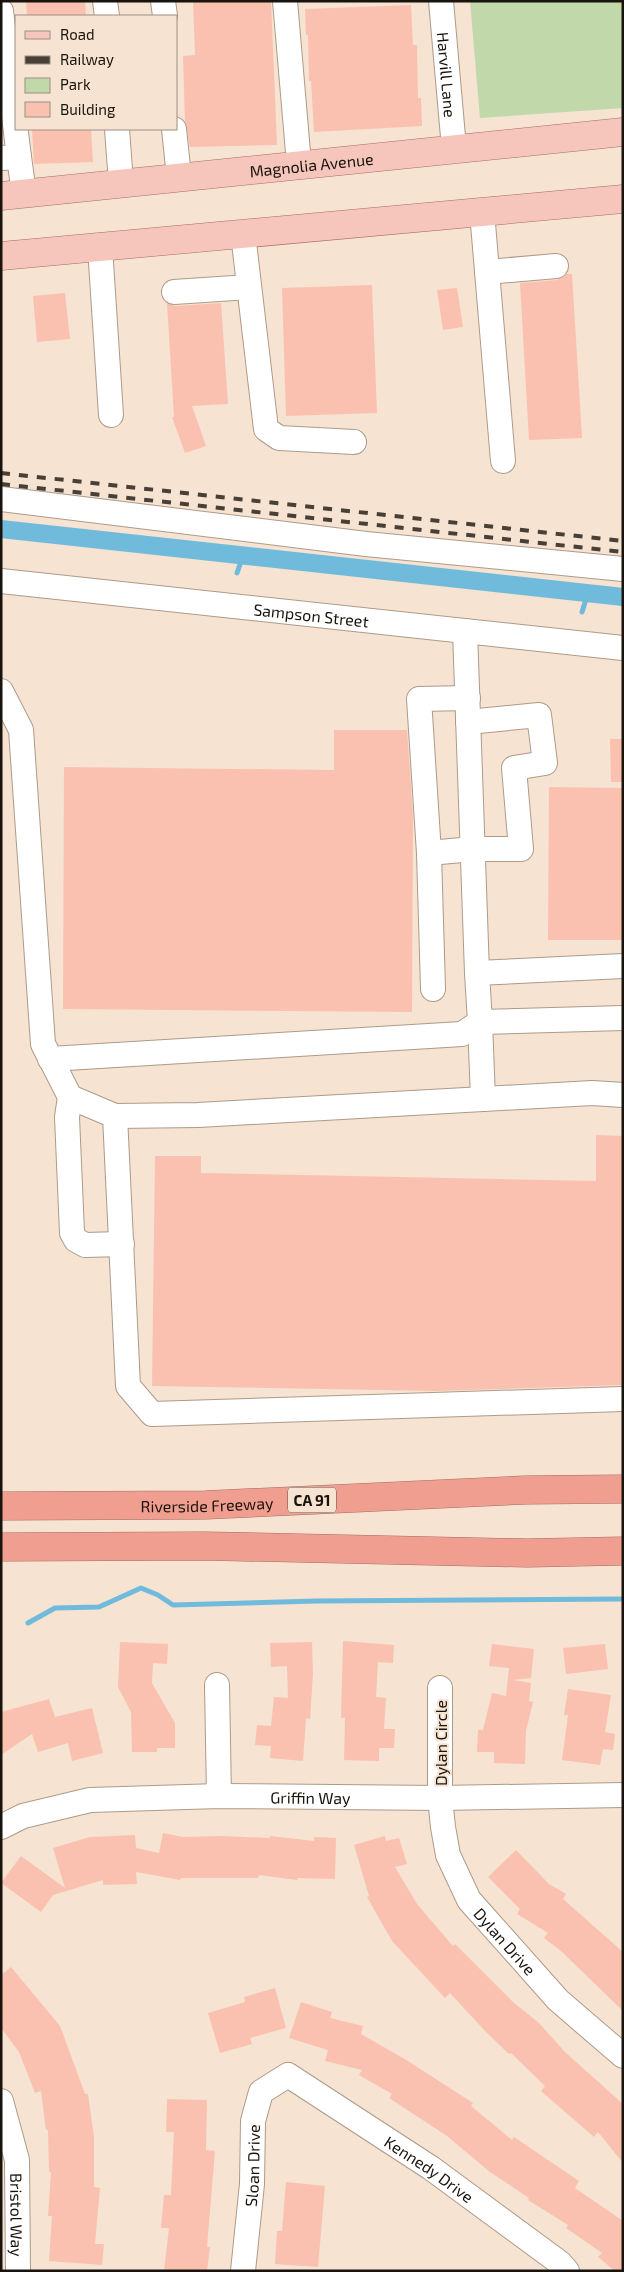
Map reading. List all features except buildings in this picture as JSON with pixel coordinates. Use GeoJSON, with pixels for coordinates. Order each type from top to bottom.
{"type":"FeatureCollection","features":[{"type":"Feature","properties":{"kind":"highway","name":"Riverside Freeway"},"geometry":{"type":"LineString","coordinates":[[1,1506],[205,1505],[526,1490],[623,1489]]}},
{"type":"Feature","properties":{"kind":"highway"},"geometry":{"type":"LineString","coordinates":[[1,1547],[204,1546],[526,1553],[623,1551]]}},
{"type":"Feature","properties":{"kind":"main road","name":"Magnolia Avenue"},"geometry":{"type":"LineString","coordinates":[[13,194],[623,132]]}},
{"type":"Feature","properties":{"kind":"main road"},"geometry":{"type":"LineString","coordinates":[[1,256],[623,199]]}},
{"type":"Feature","properties":{"kind":"street"},"geometry":{"type":"LineString","coordinates":[[105,1],[107,15]]}},
{"type":"Feature","properties":{"kind":"street"},"geometry":{"type":"LineString","coordinates":[[163,1],[165,15]]}},
{"type":"Feature","properties":{"kind":"street"},"geometry":{"type":"LineString","coordinates":[[285,1],[300,164]]}},
{"type":"Feature","properties":{"kind":"street","name":"Harvill Lane"},"geometry":{"type":"LineString","coordinates":[[441,1],[454,148]]}},
{"type":"Feature","properties":{"kind":"street"},"geometry":{"type":"LineString","coordinates":[[1,11],[13,194]]}},
{"type":"Feature","properties":{"kind":"street"},"geometry":{"type":"LineString","coordinates":[[116,130],[121,183]]}},
{"type":"Feature","properties":{"kind":"street"},"geometry":{"type":"LineString","coordinates":[[174,130],[179,177]]}},
{"type":"Feature","properties":{"kind":"street"},"geometry":{"type":"LineString","coordinates":[[482,212],[503,461]]}},
{"type":"Feature","properties":{"kind":"street"},"geometry":{"type":"LineString","coordinates":[[243,234],[266,429],[279,438],[354,442]]}},
{"type":"Feature","properties":{"kind":"street"},"geometry":{"type":"LineString","coordinates":[[100,247],[111,415]]}},
{"type":"Feature","properties":{"kind":"street"},"geometry":{"type":"LineString","coordinates":[[487,272],[556,266]]}},
{"type":"Feature","properties":{"kind":"street"},"geometry":{"type":"LineString","coordinates":[[174,292],[249,287]]}},
{"type":"Feature","properties":{"kind":"street"},"geometry":{"type":"LineString","coordinates":[[1,499],[366,544],[623,569]]}},
{"type":"Feature","properties":{"kind":"street","name":"Sampson Street"},"geometry":{"type":"LineString","coordinates":[[1,581],[623,648]]}},
{"type":"Feature","properties":{"kind":"street"},"geometry":{"type":"LineString","coordinates":[[465,631],[483,1099]]}},
{"type":"Feature","properties":{"kind":"street"},"geometry":{"type":"LineString","coordinates":[[1,691],[21,730],[43,1044],[70,1097],[67,1117],[72,1233],[76,1240],[85,1246],[122,1244]]}},
{"type":"Feature","properties":{"kind":"street"},"geometry":{"type":"LineString","coordinates":[[433,989],[429,854],[419,699],[468,698]]}},
{"type":"Feature","properties":{"kind":"street"},"geometry":{"type":"LineString","coordinates":[[429,854],[473,849],[521,849],[514,768],[545,763],[540,715],[468,722]]}},
{"type":"Feature","properties":{"kind":"street"},"geometry":{"type":"LineString","coordinates":[[477,973],[623,966]]}},
{"type":"Feature","properties":{"kind":"street"},"geometry":{"type":"LineString","coordinates":[[50,1058],[462,1034],[480,1022],[623,1018]]}},
{"type":"Feature","properties":{"kind":"street"},"geometry":{"type":"LineString","coordinates":[[70,1097],[115,1116],[198,1115],[592,1093],[623,1094]]}},
{"type":"Feature","properties":{"kind":"street"},"geometry":{"type":"LineString","coordinates":[[115,1116],[128,1386],[152,1414],[623,1399]]}},
{"type":"Feature","properties":{"kind":"street"},"geometry":{"type":"LineString","coordinates":[[217,1684],[219,1796]]}},
{"type":"Feature","properties":{"kind":"street","name":"Dylan Circle"},"geometry":{"type":"LineString","coordinates":[[440,1688],[440,1798]]}},
{"type":"Feature","properties":{"kind":"street","name":"Griffin Way"},"geometry":{"type":"LineString","coordinates":[[1,1827],[23,1816],[90,1800],[219,1796],[440,1798],[623,1795]]}},
{"type":"Feature","properties":{"kind":"street","name":"Dylan Drive"},"geometry":{"type":"LineString","coordinates":[[440,1798],[448,1855],[470,1900],[558,2000],[623,2056]]}},
{"type":"Feature","properties":{"kind":"street","name":"Sloan Drive"},"geometry":{"type":"LineString","coordinates":[[243,2271],[252,2184],[253,2121],[261,2092],[288,2075]]}},
{"type":"Feature","properties":{"kind":"street","name":"Kennedy Drive"},"geometry":{"type":"LineString","coordinates":[[288,2075],[431,2168],[560,2263],[567,2271]]}},
{"type":"Feature","properties":{"kind":"street","name":"Bristol Way"},"geometry":{"type":"LineString","coordinates":[[1,2101],[16,2160],[18,2271]]}},
{"type":"Feature","properties":{"kind":"green space"},"geometry":{"type":"Polygon","coordinates":[[[470,1],[623,1],[623,108],[480,118],[470,1]]]}},
{"type":"Feature","properties":{"kind":"waterway"},"geometry":{"type":"LineString","coordinates":[[1,529],[623,597]]}},
{"type":"Feature","properties":{"kind":"waterway"},"geometry":{"type":"LineString","coordinates":[[237,573],[243,556]]}},
{"type":"Feature","properties":{"kind":"waterway"},"geometry":{"type":"LineString","coordinates":[[582,612],[588,593]]}},
{"type":"Feature","properties":{"kind":"waterway"},"geometry":{"type":"LineString","coordinates":[[28,1623],[55,1608],[99,1607],[141,1588],[158,1595],[173,1605],[316,1601],[623,1599]]}},
{"type":"Feature","properties":{"kind":"railway"},"geometry":{"type":"LineString","coordinates":[[1,473],[623,541]]}},
{"type":"Feature","properties":{"kind":"railway"},"geometry":{"type":"LineString","coordinates":[[1,484],[623,552]]}}]}
